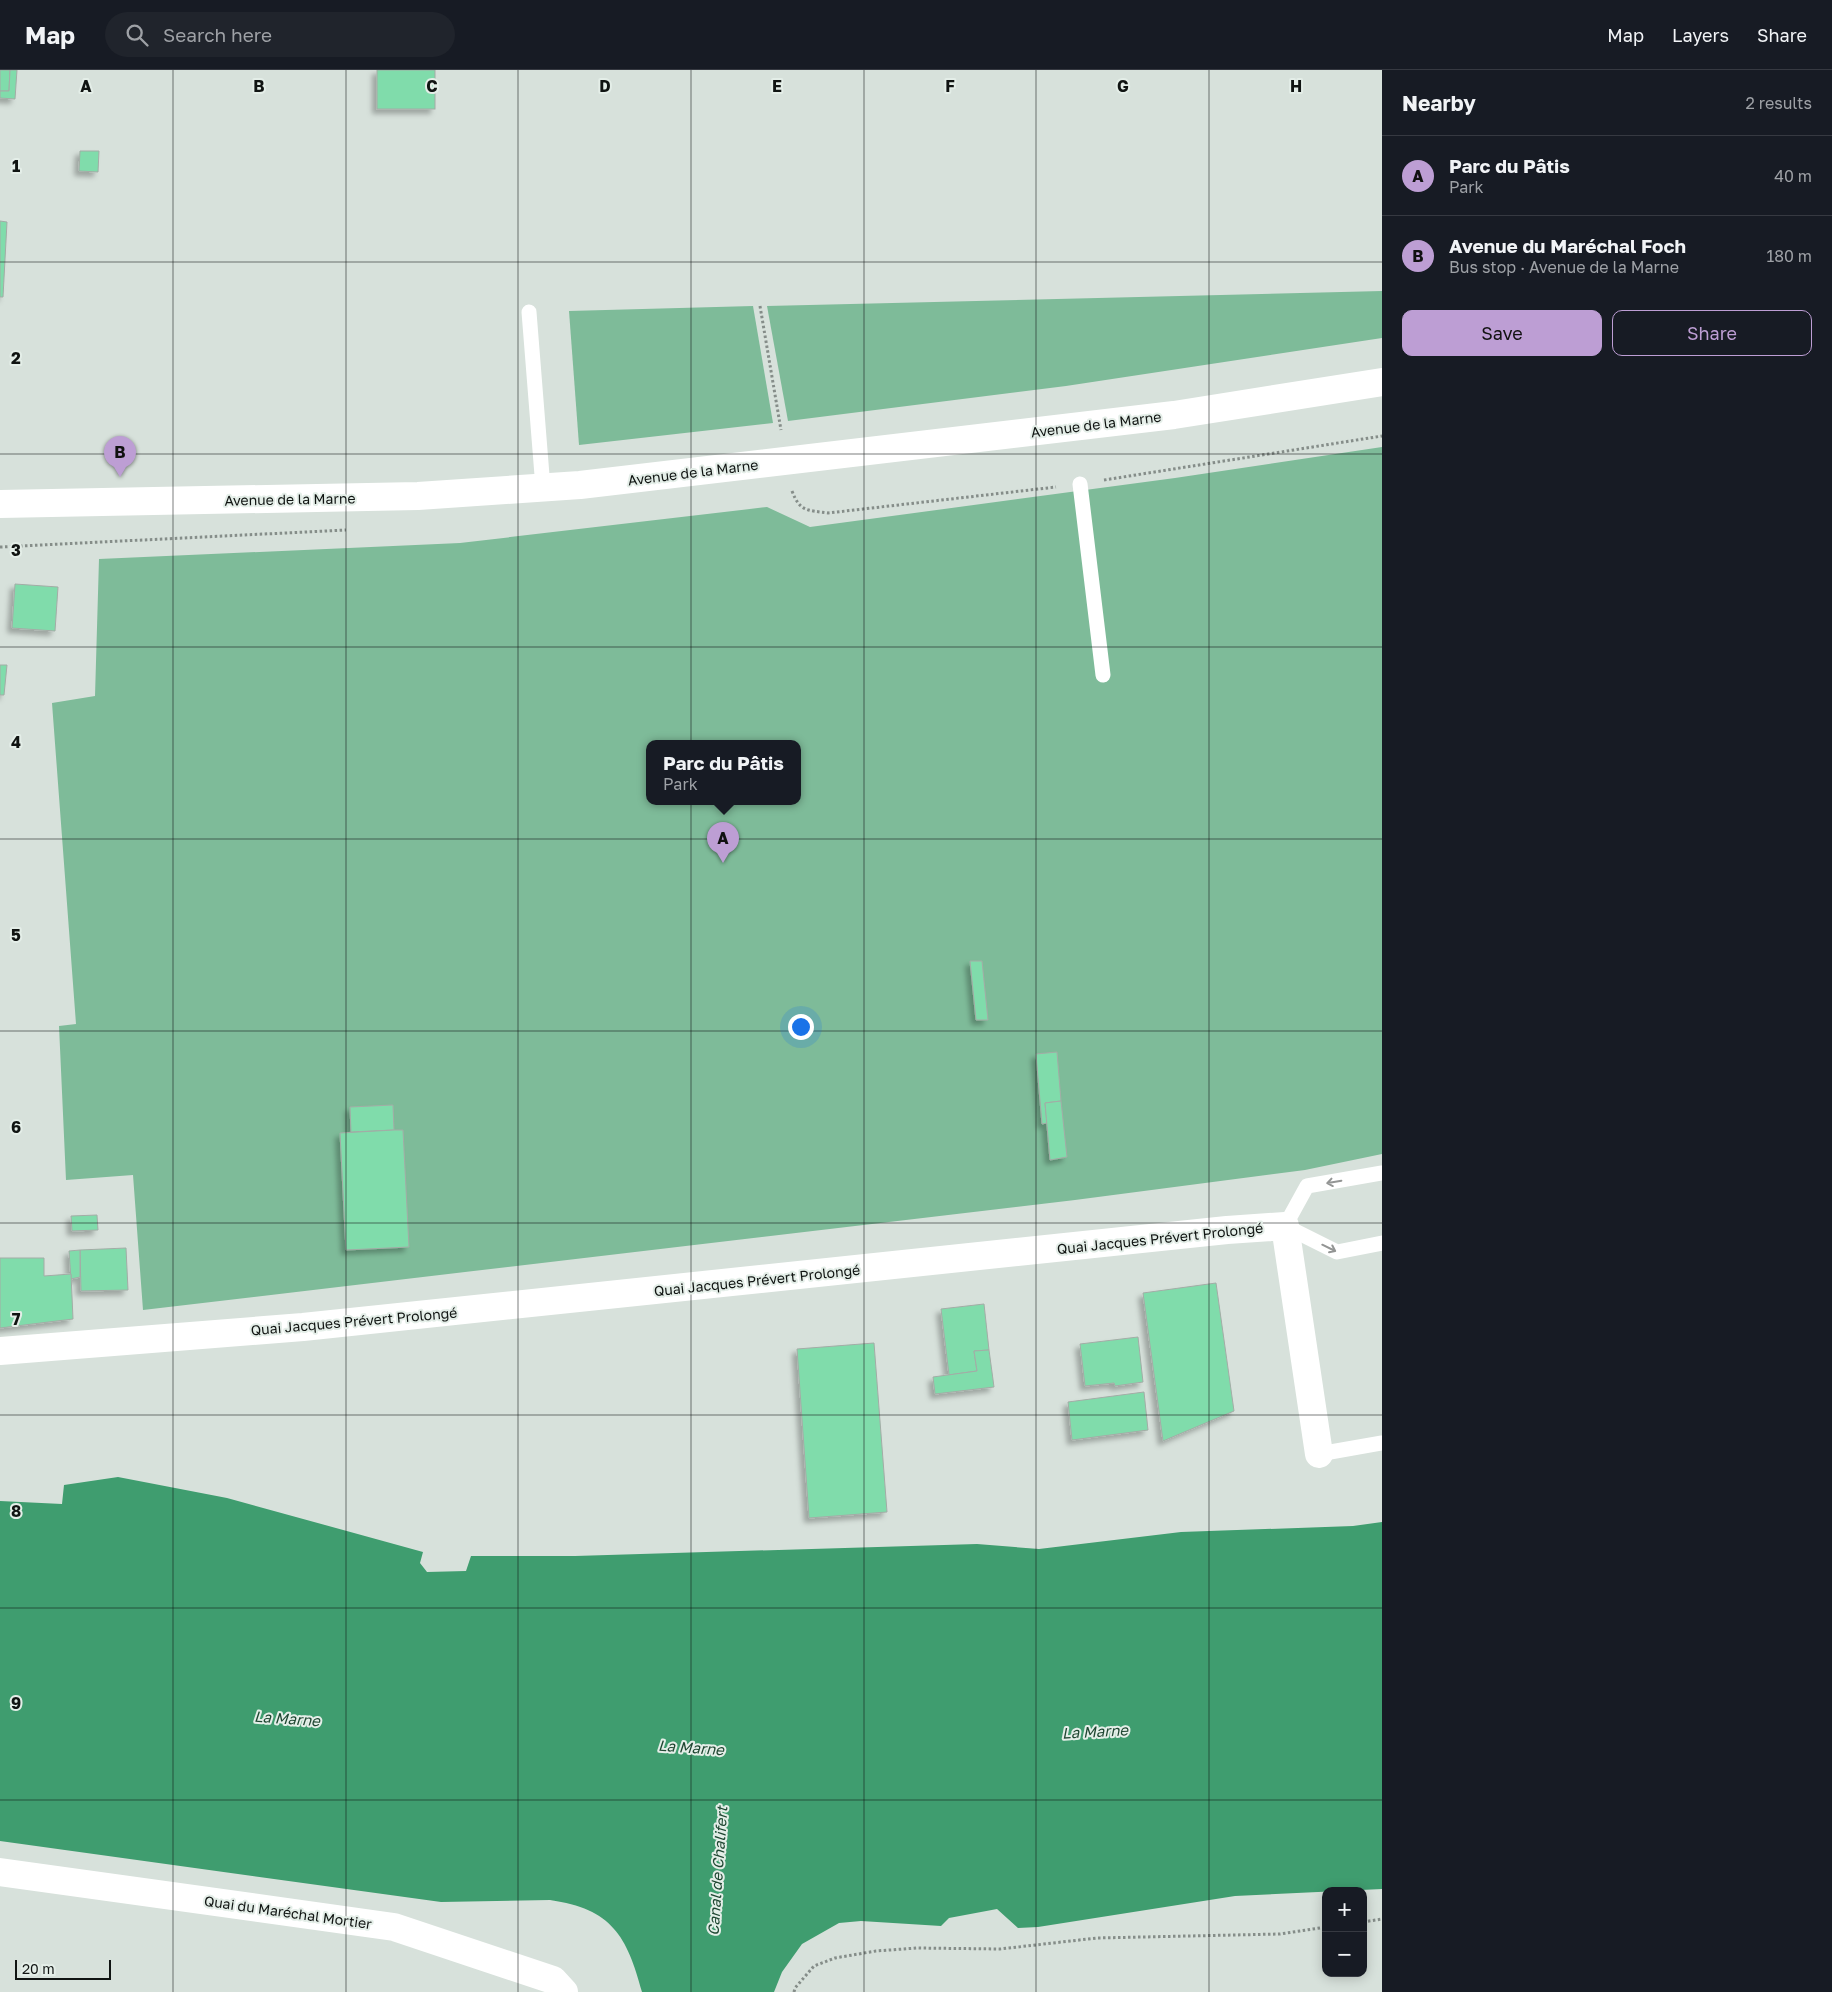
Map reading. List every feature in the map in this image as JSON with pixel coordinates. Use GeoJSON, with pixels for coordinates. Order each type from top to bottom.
{"type":"FeatureCollection","features":[{"type":"Feature","properties":{"kind":"street","name":"Avenue de la Marne"},"geometry":{"type":"LineString","coordinates":[[0,504],[418,496],[543,488],[629,480],[1174,415],[1382,382]]}},
{"type":"Feature","properties":{"kind":"street","name":"Quai Jacques Prévert Prolongé"},"geometry":{"type":"LineString","coordinates":[[0,1351],[304,1327],[1217,1231],[1285,1226]]}},
{"type":"Feature","properties":{"kind":"street"},"geometry":{"type":"LineString","coordinates":[[1285,1226],[1318,1454]]}},
{"type":"Feature","properties":{"kind":"street","name":"Quai du Maréchal Mortier"},"geometry":{"type":"LineString","coordinates":[[0,1872],[394,1927],[553,1980],[564,1992]]}},
{"type":"Feature","properties":{"kind":"lane"},"geometry":{"type":"LineString","coordinates":[[529,312],[543,488]]}},
{"type":"Feature","properties":{"kind":"lane"},"geometry":{"type":"LineString","coordinates":[[1080,484],[1103,675]]}},
{"type":"Feature","properties":{"kind":"lane"},"geometry":{"type":"LineString","coordinates":[[1382,1173],[1307,1186],[1285,1226],[1337,1252],[1382,1243]]}},
{"type":"Feature","properties":{"kind":"lane"},"geometry":{"type":"LineString","coordinates":[[1318,1454],[1382,1443]]}},
{"type":"Feature","properties":{"kind":"path"},"geometry":{"type":"LineString","coordinates":[[760,306],[782,430]]}},
{"type":"Feature","properties":{"kind":"path"},"geometry":{"type":"LineString","coordinates":[[1367,1921],[1382,1919]]}},
{"type":"Feature","properties":{"kind":"path"},"geometry":{"type":"LineString","coordinates":[[794,1992],[795,1988],[814,1966],[835,1958],[876,1951],[917,1948],[1000,1949],[1097,1938],[1280,1934],[1322,1928]]}},
{"type":"Feature","properties":{"kind":"shaded area"},"geometry":{"type":"Polygon","coordinates":[[[1382,291],[1382,338],[1066,386],[788,421],[767,306],[1382,291]]]}},
{"type":"Feature","properties":{"kind":"shaded area"},"geometry":{"type":"Polygon","coordinates":[[[753,306],[773,423],[579,445],[569,311],[753,306]]]}},
{"type":"Feature","properties":{"kind":"shaded area"},"geometry":{"type":"Polygon","coordinates":[[[1382,447],[1382,1154],[1305,1170],[1075,1200],[143,1310],[133,1175],[66,1180],[59,1026],[76,1024],[52,703],[95,696],[99,559],[460,543],[767,507],[810,527],[1175,478],[1382,447]]]}},
{"type":"Feature","properties":{"kind":"water"},"geometry":{"type":"Polygon","coordinates":[[[118,1477],[227,1498],[423,1552],[420,1563],[427,1572],[466,1571],[471,1556],[575,1556],[977,1544],[1039,1549],[1181,1532],[1353,1526],[1382,1522],[1382,1889],[1322,1887],[1322,1892],[1235,1896],[1038,1927],[1018,1928],[997,1909],[949,1918],[941,1926],[861,1921],[839,1923],[802,1944],[782,1972],[774,1992],[642,1992],[630,1955],[614,1928],[588,1910],[571,1904],[550,1900],[441,1902],[0,1841],[0,1501],[62,1504],[64,1485],[118,1477]]]}},
{"type":"Feature","properties":{"kind":"building"},"geometry":{"type":"Polygon","coordinates":[[[0,70],[10,70],[9,91],[0,91],[0,70]]]}},
{"type":"Feature","properties":{"kind":"building"},"geometry":{"type":"Polygon","coordinates":[[[10,70],[17,70],[15,99],[0,98],[0,91],[9,91],[10,70]]]}},
{"type":"Feature","properties":{"kind":"building"},"geometry":{"type":"Polygon","coordinates":[[[377,70],[435,70],[435,109],[377,109],[377,70]]]}},
{"type":"Feature","properties":{"kind":"building"},"geometry":{"type":"Polygon","coordinates":[[[80,151],[99,151],[98,172],[79,171],[80,151]]]}},
{"type":"Feature","properties":{"kind":"building"},"geometry":{"type":"Polygon","coordinates":[[[0,221],[7,222],[3,297],[0,297],[0,221]]]}},
{"type":"Feature","properties":{"kind":"building"},"geometry":{"type":"Polygon","coordinates":[[[15,584],[58,587],[55,631],[12,628],[15,584]]]}},
{"type":"Feature","properties":{"kind":"building"},"geometry":{"type":"Polygon","coordinates":[[[0,665],[7,665],[4,695],[0,695],[0,665]]]}},
{"type":"Feature","properties":{"kind":"building"},"geometry":{"type":"Polygon","coordinates":[[[970,961],[982,961],[988,1020],[976,1020],[970,961]]]}},
{"type":"Feature","properties":{"kind":"building"},"geometry":{"type":"Polygon","coordinates":[[[1057,1052],[1061,1101],[1045,1103],[1047,1123],[1042,1124],[1036,1054],[1057,1052]]]}},
{"type":"Feature","properties":{"kind":"building"},"geometry":{"type":"Polygon","coordinates":[[[1061,1101],[1067,1157],[1050,1160],[1045,1103],[1061,1101]]]}},
{"type":"Feature","properties":{"kind":"building"},"geometry":{"type":"Polygon","coordinates":[[[393,1105],[394,1130],[351,1132],[350,1107],[393,1105]]]}},
{"type":"Feature","properties":{"kind":"building"},"geometry":{"type":"Polygon","coordinates":[[[403,1130],[409,1247],[346,1250],[340,1133],[403,1130]]]}},
{"type":"Feature","properties":{"kind":"building"},"geometry":{"type":"Polygon","coordinates":[[[97,1215],[98,1230],[72,1231],[71,1216],[97,1215]]]}},
{"type":"Feature","properties":{"kind":"building"},"geometry":{"type":"Polygon","coordinates":[[[126,1248],[128,1290],[81,1291],[80,1250],[126,1248]]]}},
{"type":"Feature","properties":{"kind":"building"},"geometry":{"type":"Polygon","coordinates":[[[80,1250],[80,1277],[71,1279],[69,1251],[80,1250]]]}},
{"type":"Feature","properties":{"kind":"building"},"geometry":{"type":"Polygon","coordinates":[[[0,1258],[44,1258],[44,1276],[71,1274],[73,1319],[0,1328],[0,1258]]]}},
{"type":"Feature","properties":{"kind":"building"},"geometry":{"type":"Polygon","coordinates":[[[1216,1283],[1234,1411],[1163,1441],[1143,1293],[1216,1283]]]}},
{"type":"Feature","properties":{"kind":"building"},"geometry":{"type":"Polygon","coordinates":[[[984,1304],[989,1350],[974,1351],[977,1371],[949,1375],[941,1309],[984,1304]]]}},
{"type":"Feature","properties":{"kind":"building"},"geometry":{"type":"Polygon","coordinates":[[[1138,1337],[1143,1382],[1115,1386],[1114,1383],[1085,1386],[1080,1344],[1138,1337]]]}},
{"type":"Feature","properties":{"kind":"building"},"geometry":{"type":"Polygon","coordinates":[[[874,1343],[887,1512],[809,1518],[797,1349],[874,1343]]]}},
{"type":"Feature","properties":{"kind":"building"},"geometry":{"type":"Polygon","coordinates":[[[989,1350],[994,1387],[935,1394],[933,1377],[977,1371],[974,1351],[989,1350]]]}},
{"type":"Feature","properties":{"kind":"building"},"geometry":{"type":"Polygon","coordinates":[[[1144,1392],[1148,1430],[1072,1440],[1068,1402],[1144,1392]]]}},
{"type":"Feature","properties":{"kind":"place","name":"Avenue du Maréchal Foch"},"geometry":{"type":"Point","coordinates":[120,477]}},
{"type":"Feature","properties":{"kind":"place","name":"Parc du Pâtis"},"geometry":{"type":"Point","coordinates":[723,863]}},
{"type":"Feature","properties":{"kind":"water label","name":"La Marne"},"geometry":{"type":"Point","coordinates":[287,1718]}},
{"type":"Feature","properties":{"kind":"water label","name":"La Marne"},"geometry":{"type":"Point","coordinates":[1095,1731]}},
{"type":"Feature","properties":{"kind":"water label","name":"La Marne"},"geometry":{"type":"Point","coordinates":[691,1747]}},
{"type":"Feature","properties":{"kind":"water label","name":"Canal de Chalifert"},"geometry":{"type":"Point","coordinates":[717,1871]}}]}
